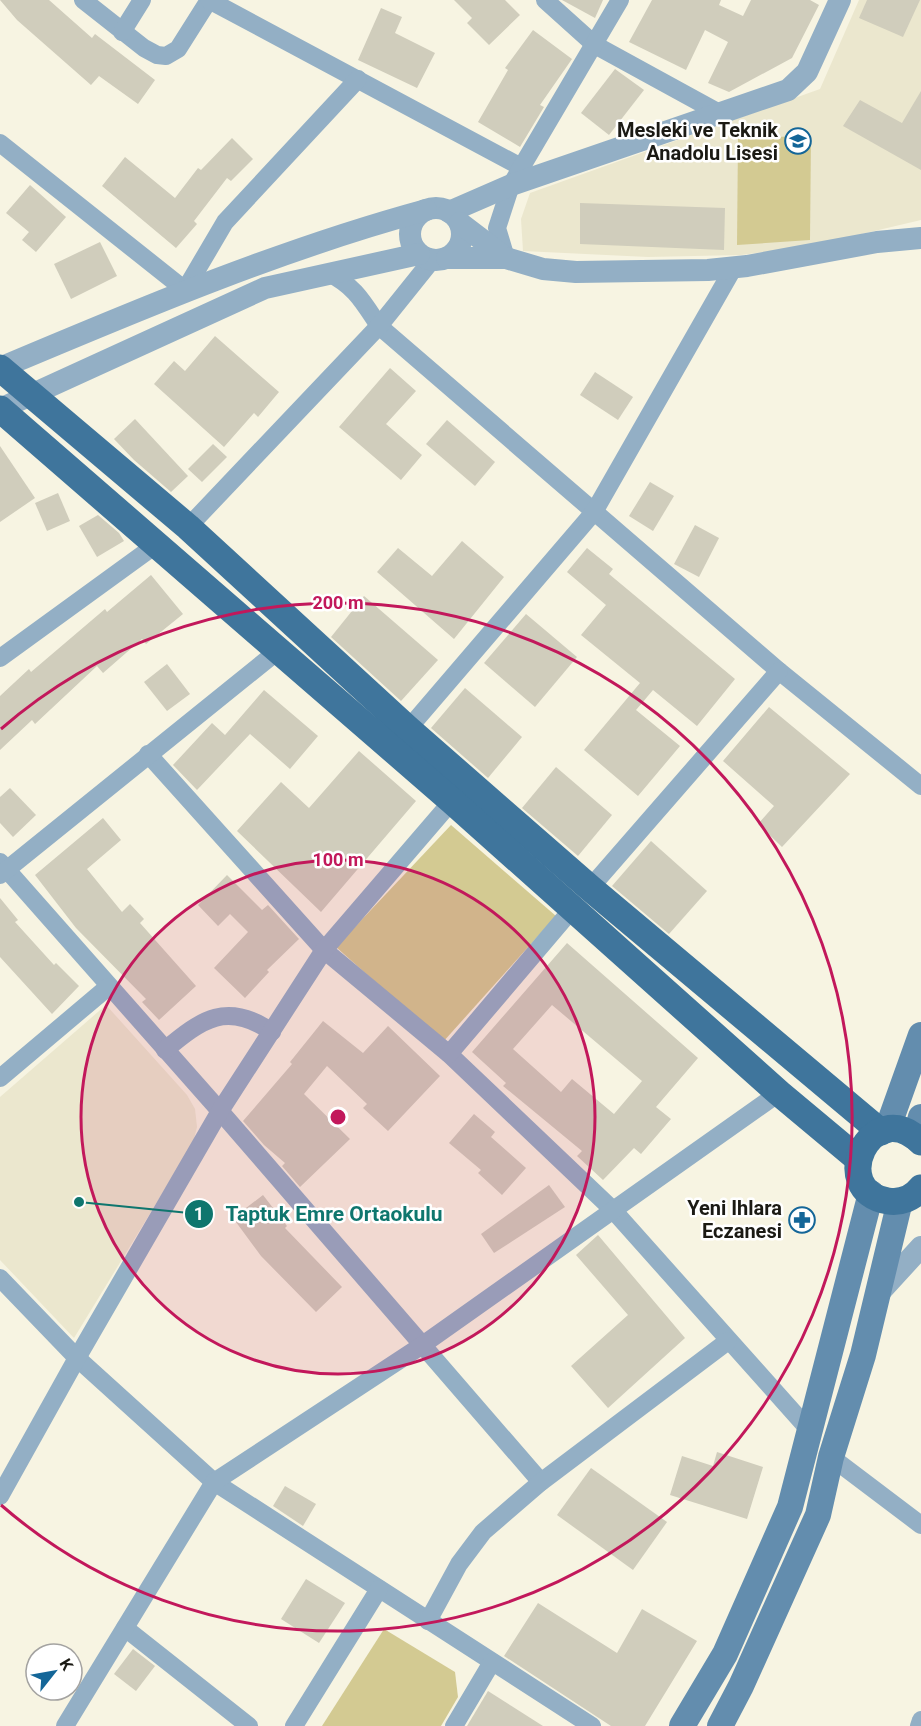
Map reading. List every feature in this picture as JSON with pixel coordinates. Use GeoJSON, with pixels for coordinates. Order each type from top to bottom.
{"type":"FeatureCollection","features":[{"type":"Feature","properties":{"kind":"main road"},"geometry":{"type":"LineString","coordinates":[[0,368],[188,527],[400,739],[582,898],[779,1093],[858,1159]]}},
{"type":"Feature","properties":{"kind":"main road"},"geometry":{"type":"LineString","coordinates":[[0,409],[279,650],[400,739],[452,801],[582,898],[884,1131]]}},
{"type":"Feature","properties":{"kind":"main road"},"geometry":{"type":"LineString","coordinates":[[884,1131],[921,1035]]}},
{"type":"Feature","properties":{"kind":"main road"},"geometry":{"type":"LineString","coordinates":[[720,1726],[741,1686],[818,1515],[831,1457],[863,1355],[877,1295],[912,1200],[885,1201],[871,1193],[859,1176],[858,1159],[866,1141],[884,1131],[919,1132]]}},
{"type":"Feature","properties":{"kind":"main road"},"geometry":{"type":"LineString","coordinates":[[682,1726],[725,1654],[790,1507],[812,1432],[871,1193]]}},
{"type":"Feature","properties":{"kind":"street"},"geometry":{"type":"LineString","coordinates":[[83,0],[122,32],[157,55],[166,56],[178,49],[209,0],[358,79],[516,176]]}},
{"type":"Feature","properties":{"kind":"street"},"geometry":{"type":"LineString","coordinates":[[122,32],[142,0]]}},
{"type":"Feature","properties":{"kind":"street"},"geometry":{"type":"LineString","coordinates":[[544,0],[595,45],[721,114]]}},
{"type":"Feature","properties":{"kind":"street"},"geometry":{"type":"LineString","coordinates":[[507,258],[497,228],[516,176],[620,0]]}},
{"type":"Feature","properties":{"kind":"street"},"geometry":{"type":"LineString","coordinates":[[454,217],[516,176],[721,114],[788,90],[807,72],[840,0]]}},
{"type":"Feature","properties":{"kind":"street"},"geometry":{"type":"LineString","coordinates":[[185,290],[225,222],[358,79]]}},
{"type":"Feature","properties":{"kind":"street"},"geometry":{"type":"LineString","coordinates":[[0,143],[185,290]]}},
{"type":"Feature","properties":{"kind":"street"},"geometry":{"type":"LineString","coordinates":[[0,368],[185,290],[350,231],[426,210],[439,208],[507,258]]}},
{"type":"Feature","properties":{"kind":"street"},"geometry":{"type":"LineString","coordinates":[[426,210],[413,221],[410,233],[413,247],[433,257],[507,258],[543,268],[576,272],[734,267],[877,243],[921,238]]}},
{"type":"Feature","properties":{"kind":"street"},"geometry":{"type":"LineString","coordinates":[[0,409],[265,288],[328,273],[433,257],[456,251],[461,242],[454,217]]}},
{"type":"Feature","properties":{"kind":"street"},"geometry":{"type":"LineString","coordinates":[[188,527],[379,326],[433,257]]}},
{"type":"Feature","properties":{"kind":"street"},"geometry":{"type":"LineString","coordinates":[[400,739],[594,512],[734,267]]}},
{"type":"Feature","properties":{"kind":"street"},"geometry":{"type":"LineString","coordinates":[[328,273],[346,282],[355,291],[379,326],[594,512],[779,671],[921,786]]}},
{"type":"Feature","properties":{"kind":"street"},"geometry":{"type":"LineString","coordinates":[[0,657],[156,544]]}},
{"type":"Feature","properties":{"kind":"street"},"geometry":{"type":"LineString","coordinates":[[279,650],[2,869],[220,1111],[541,1482]]}},
{"type":"Feature","properties":{"kind":"street"},"geometry":{"type":"LineString","coordinates":[[449,1054],[779,671]]}},
{"type":"Feature","properties":{"kind":"street"},"geometry":{"type":"LineString","coordinates":[[148,754],[324,950],[449,1054],[613,1210],[728,1341],[812,1432]]}},
{"type":"Feature","properties":{"kind":"street"},"geometry":{"type":"LineString","coordinates":[[0,1497],[76,1358],[220,1111],[324,950],[452,801]]}},
{"type":"Feature","properties":{"kind":"street"},"geometry":{"type":"LineString","coordinates":[[0,1078],[108,987]]}},
{"type":"Feature","properties":{"kind":"street"},"geometry":{"type":"LineString","coordinates":[[165,1050],[208,1018],[252,1018],[272,1032]]}},
{"type":"Feature","properties":{"kind":"street"},"geometry":{"type":"LineString","coordinates":[[65,1726],[214,1482],[421,1346],[779,1093]]}},
{"type":"Feature","properties":{"kind":"street"},"geometry":{"type":"LineString","coordinates":[[877,1295],[921,1247]]}},
{"type":"Feature","properties":{"kind":"street"},"geometry":{"type":"LineString","coordinates":[[0,1278],[76,1358],[214,1482],[592,1726]]}},
{"type":"Feature","properties":{"kind":"street"},"geometry":{"type":"LineString","coordinates":[[428,1621],[459,1564],[483,1532],[541,1482],[728,1341]]}},
{"type":"Feature","properties":{"kind":"street"},"geometry":{"type":"LineString","coordinates":[[831,1457],[921,1525]]}},
{"type":"Feature","properties":{"kind":"street"},"geometry":{"type":"LineString","coordinates":[[294,1726],[379,1589]]}},
{"type":"Feature","properties":{"kind":"street"},"geometry":{"type":"LineString","coordinates":[[125,1628],[249,1726]]}},
{"type":"Feature","properties":{"kind":"street"},"geometry":{"type":"LineString","coordinates":[[454,1726],[492,1662]]}},
{"type":"Feature","properties":{"kind":"street"},"geometry":{"type":"LineString","coordinates":[[919,1726],[921,1720]]}},
{"type":"Feature","properties":{"kind":"shaded area","name":"Mesleki ve Teknik Anadolu Lisesi"},"geometry":{"type":"Polygon","coordinates":[[[859,0],[921,0],[921,220],[815,245],[741,255],[648,257],[523,251],[521,219],[530,193],[820,89],[859,0]]]}},
{"type":"Feature","properties":{"kind":"shaded area"},"geometry":{"type":"Polygon","coordinates":[[[811,136],[810,240],[737,245],[738,138],[811,136]]]}},
{"type":"Feature","properties":{"kind":"shaded area"},"geometry":{"type":"Polygon","coordinates":[[[451,825],[556,916],[443,1042],[336,947],[451,825]]]}},
{"type":"Feature","properties":{"kind":"shaded area"},"geometry":{"type":"Polygon","coordinates":[[[106,1005],[187,1095],[195,1109],[197,1127],[193,1143],[74,1338],[0,1260],[0,1097],[106,1005]]]}},
{"type":"Feature","properties":{"kind":"shaded area"},"geometry":{"type":"Polygon","coordinates":[[[384,1629],[455,1672],[458,1697],[441,1726],[322,1726],[384,1629]]]}},
{"type":"Feature","properties":{"kind":"building"},"geometry":{"type":"Polygon","coordinates":[[[0,0],[49,0],[92,38],[95,34],[155,80],[138,104],[99,76],[91,85],[17,20],[0,0]]]}},
{"type":"Feature","properties":{"kind":"building"},"geometry":{"type":"Polygon","coordinates":[[[454,0],[505,0],[520,15],[489,45],[467,23],[472,18],[454,0]]]}},
{"type":"Feature","properties":{"kind":"building"},"geometry":{"type":"Polygon","coordinates":[[[562,0],[603,0],[595,18],[562,0]]]}},
{"type":"Feature","properties":{"kind":"building"},"geometry":{"type":"Polygon","coordinates":[[[652,0],[721,0],[719,5],[743,16],[751,0],[810,0],[819,5],[792,58],[729,92],[708,83],[728,42],[705,30],[686,70],[629,42],[652,0]]]}},
{"type":"Feature","properties":{"kind":"building"},"geometry":{"type":"Polygon","coordinates":[[[867,0],[920,0],[903,37],[859,18],[867,0]]]}},
{"type":"Feature","properties":{"kind":"building"},"geometry":{"type":"Polygon","coordinates":[[[381,8],[402,17],[395,33],[435,53],[417,88],[358,60],[381,8]]]}},
{"type":"Feature","properties":{"kind":"building"},"geometry":{"type":"Polygon","coordinates":[[[533,30],[572,59],[540,105],[544,107],[520,147],[478,122],[508,70],[505,68],[533,30]]]}},
{"type":"Feature","properties":{"kind":"building"},"geometry":{"type":"Polygon","coordinates":[[[615,69],[644,90],[609,135],[581,113],[615,69]]]}},
{"type":"Feature","properties":{"kind":"building"},"geometry":{"type":"Polygon","coordinates":[[[921,91],[921,170],[843,126],[860,100],[902,123],[921,91]]]}},
{"type":"Feature","properties":{"kind":"building"},"geometry":{"type":"Polygon","coordinates":[[[232,138],[253,159],[231,181],[227,178],[194,221],[197,224],[176,248],[102,186],[125,157],[175,198],[198,168],[201,170],[232,138]]]}},
{"type":"Feature","properties":{"kind":"building"},"geometry":{"type":"Polygon","coordinates":[[[30,185],[66,217],[36,252],[22,240],[29,232],[6,213],[30,185]]]}},
{"type":"Feature","properties":{"kind":"building"},"geometry":{"type":"Polygon","coordinates":[[[580,203],[725,208],[724,250],[580,244],[580,203]]]}},
{"type":"Feature","properties":{"kind":"building"},"geometry":{"type":"Polygon","coordinates":[[[100,242],[117,276],[71,299],[54,264],[100,242]]]}},
{"type":"Feature","properties":{"kind":"building"},"geometry":{"type":"Polygon","coordinates":[[[215,336],[279,392],[258,417],[254,413],[224,447],[154,384],[174,361],[185,371],[215,336]]]}},
{"type":"Feature","properties":{"kind":"building"},"geometry":{"type":"Polygon","coordinates":[[[390,368],[416,391],[386,424],[422,455],[401,480],[339,427],[390,368]]]}},
{"type":"Feature","properties":{"kind":"building"},"geometry":{"type":"Polygon","coordinates":[[[595,372],[633,397],[618,420],[580,395],[595,372]]]}},
{"type":"Feature","properties":{"kind":"building"},"geometry":{"type":"Polygon","coordinates":[[[135,419],[188,476],[171,492],[114,439],[135,419]]]}},
{"type":"Feature","properties":{"kind":"building"},"geometry":{"type":"Polygon","coordinates":[[[447,420],[495,462],[475,486],[426,444],[447,420]]]}},
{"type":"Feature","properties":{"kind":"building"},"geometry":{"type":"Polygon","coordinates":[[[213,444],[227,457],[202,482],[188,469],[213,444]]]}},
{"type":"Feature","properties":{"kind":"building"},"geometry":{"type":"Polygon","coordinates":[[[0,446],[35,498],[0,522],[0,446]]]}},
{"type":"Feature","properties":{"kind":"building"},"geometry":{"type":"Polygon","coordinates":[[[650,482],[674,496],[653,531],[629,516],[650,482]]]}},
{"type":"Feature","properties":{"kind":"building"},"geometry":{"type":"Polygon","coordinates":[[[58,493],[70,521],[47,531],[35,503],[58,493]]]}},
{"type":"Feature","properties":{"kind":"building"},"geometry":{"type":"Polygon","coordinates":[[[98,515],[119,533],[124,541],[97,557],[79,526],[98,515]]]}},
{"type":"Feature","properties":{"kind":"building"},"geometry":{"type":"Polygon","coordinates":[[[695,525],[719,538],[699,577],[674,564],[695,525]]]}},
{"type":"Feature","properties":{"kind":"building"},"geometry":{"type":"Polygon","coordinates":[[[462,541],[504,577],[454,639],[377,572],[398,548],[432,576],[462,541]]]}},
{"type":"Feature","properties":{"kind":"building"},"geometry":{"type":"Polygon","coordinates":[[[587,548],[613,569],[609,574],[735,679],[697,726],[653,690],[636,710],[680,746],[638,796],[584,750],[640,683],[581,635],[606,605],[567,572],[587,548]]]}},
{"type":"Feature","properties":{"kind":"building"},"geometry":{"type":"Polygon","coordinates":[[[151,575],[183,614],[146,644],[142,639],[103,673],[97,666],[35,724],[32,720],[0,750],[0,696],[29,669],[31,672],[105,609],[107,612],[151,575]]]}},
{"type":"Feature","properties":{"kind":"building"},"geometry":{"type":"Polygon","coordinates":[[[364,596],[438,660],[401,701],[331,637],[364,596]]]}},
{"type":"Feature","properties":{"kind":"building"},"geometry":{"type":"Polygon","coordinates":[[[526,614],[577,657],[535,707],[484,663],[526,614]]]}},
{"type":"Feature","properties":{"kind":"building"},"geometry":{"type":"Polygon","coordinates":[[[167,664],[190,694],[167,711],[144,682],[167,664]]]}},
{"type":"Feature","properties":{"kind":"building"},"geometry":{"type":"Polygon","coordinates":[[[465,688],[522,737],[488,778],[431,728],[465,688]]]}},
{"type":"Feature","properties":{"kind":"building"},"geometry":{"type":"Polygon","coordinates":[[[264,690],[318,736],[290,769],[250,734],[197,790],[173,765],[212,723],[225,735],[264,690]]]}},
{"type":"Feature","properties":{"kind":"building"},"geometry":{"type":"Polygon","coordinates":[[[769,707],[850,774],[782,847],[758,824],[774,806],[723,761],[769,707]]]}},
{"type":"Feature","properties":{"kind":"building"},"geometry":{"type":"Polygon","coordinates":[[[359,751],[416,801],[321,912],[237,831],[281,782],[309,808],[359,751]]]}},
{"type":"Feature","properties":{"kind":"building"},"geometry":{"type":"Polygon","coordinates":[[[556,767],[612,815],[578,856],[522,808],[556,767]]]}},
{"type":"Feature","properties":{"kind":"building"},"geometry":{"type":"Polygon","coordinates":[[[10,788],[36,815],[13,837],[0,823],[0,797],[10,788]]]}},
{"type":"Feature","properties":{"kind":"building"},"geometry":{"type":"Polygon","coordinates":[[[103,818],[121,840],[87,869],[122,912],[130,904],[144,919],[140,923],[196,986],[159,1020],[142,1002],[146,999],[76,928],[35,875],[103,818]]]}},
{"type":"Feature","properties":{"kind":"building"},"geometry":{"type":"Polygon","coordinates":[[[651,841],[707,891],[669,934],[612,886],[651,841]]]}},
{"type":"Feature","properties":{"kind":"building"},"geometry":{"type":"Polygon","coordinates":[[[227,875],[262,910],[268,905],[299,939],[267,970],[269,972],[245,998],[214,968],[248,932],[230,914],[218,926],[198,905],[227,875]]]}},
{"type":"Feature","properties":{"kind":"building"},"geometry":{"type":"Polygon","coordinates":[[[0,898],[18,920],[15,922],[54,965],[56,963],[79,986],[52,1014],[0,957],[0,898]]]}},
{"type":"Feature","properties":{"kind":"building"},"geometry":{"type":"Polygon","coordinates":[[[567,943],[698,1058],[656,1107],[671,1119],[641,1154],[634,1148],[603,1180],[577,1156],[582,1151],[503,1086],[506,1083],[472,1052],[567,943]],[[552,1005],[513,1049],[561,1092],[572,1079],[614,1114],[642,1081],[552,1005]]]}},
{"type":"Feature","properties":{"kind":"building"},"geometry":{"type":"Polygon","coordinates":[[[323,1021],[363,1053],[388,1026],[440,1076],[388,1131],[363,1108],[367,1104],[327,1066],[304,1094],[350,1139],[300,1187],[282,1166],[285,1163],[264,1145],[243,1121],[292,1064],[290,1062],[323,1021]]]}},
{"type":"Feature","properties":{"kind":"building"},"geometry":{"type":"Polygon","coordinates":[[[474,1114],[495,1132],[491,1137],[526,1168],[502,1195],[478,1173],[481,1170],[449,1143],[474,1114]]]}},
{"type":"Feature","properties":{"kind":"building"},"geometry":{"type":"Polygon","coordinates":[[[549,1185],[565,1207],[494,1253],[481,1234],[549,1185]]]}},
{"type":"Feature","properties":{"kind":"building"},"geometry":{"type":"Polygon","coordinates":[[[263,1195],[287,1226],[285,1228],[342,1287],[316,1312],[261,1256],[233,1218],[263,1195]]]}},
{"type":"Feature","properties":{"kind":"building"},"geometry":{"type":"Polygon","coordinates":[[[598,1235],[685,1338],[608,1408],[571,1366],[628,1315],[576,1255],[598,1235]]]}},
{"type":"Feature","properties":{"kind":"building"},"geometry":{"type":"Polygon","coordinates":[[[717,1452],[763,1467],[747,1519],[670,1495],[682,1456],[713,1466],[717,1452]]]}},
{"type":"Feature","properties":{"kind":"building"},"geometry":{"type":"Polygon","coordinates":[[[591,1468],[667,1522],[633,1570],[557,1515],[591,1468]]]}},
{"type":"Feature","properties":{"kind":"building"},"geometry":{"type":"Polygon","coordinates":[[[285,1486],[316,1504],[303,1526],[273,1506],[285,1486]]]}},
{"type":"Feature","properties":{"kind":"building"},"geometry":{"type":"Polygon","coordinates":[[[306,1579],[345,1603],[319,1643],[281,1619],[306,1579]]]}},
{"type":"Feature","properties":{"kind":"building"},"geometry":{"type":"Polygon","coordinates":[[[538,1603],[617,1653],[642,1609],[697,1641],[645,1726],[611,1726],[504,1656],[538,1603]]]}},
{"type":"Feature","properties":{"kind":"building"},"geometry":{"type":"Polygon","coordinates":[[[133,1649],[155,1666],[136,1691],[114,1674],[133,1649]]]}},
{"type":"Feature","properties":{"kind":"building"},"geometry":{"type":"Polygon","coordinates":[[[488,1691],[543,1726],[467,1726],[488,1691]]]}},
{"type":"Feature","properties":{"kind":"place","name":"Mesleki ve Teknik Anadolu Lisesi"},"geometry":{"type":"Point","coordinates":[798,141]}},
{"type":"Feature","properties":{"kind":"place","name":"Taptuk Emre Ortaokulu"},"geometry":{"type":"Point","coordinates":[79,1202]}},
{"type":"Feature","properties":{"kind":"place","name":"Yeni Ihlara Eczanesi"},"geometry":{"type":"Point","coordinates":[802,1220]}}]}
